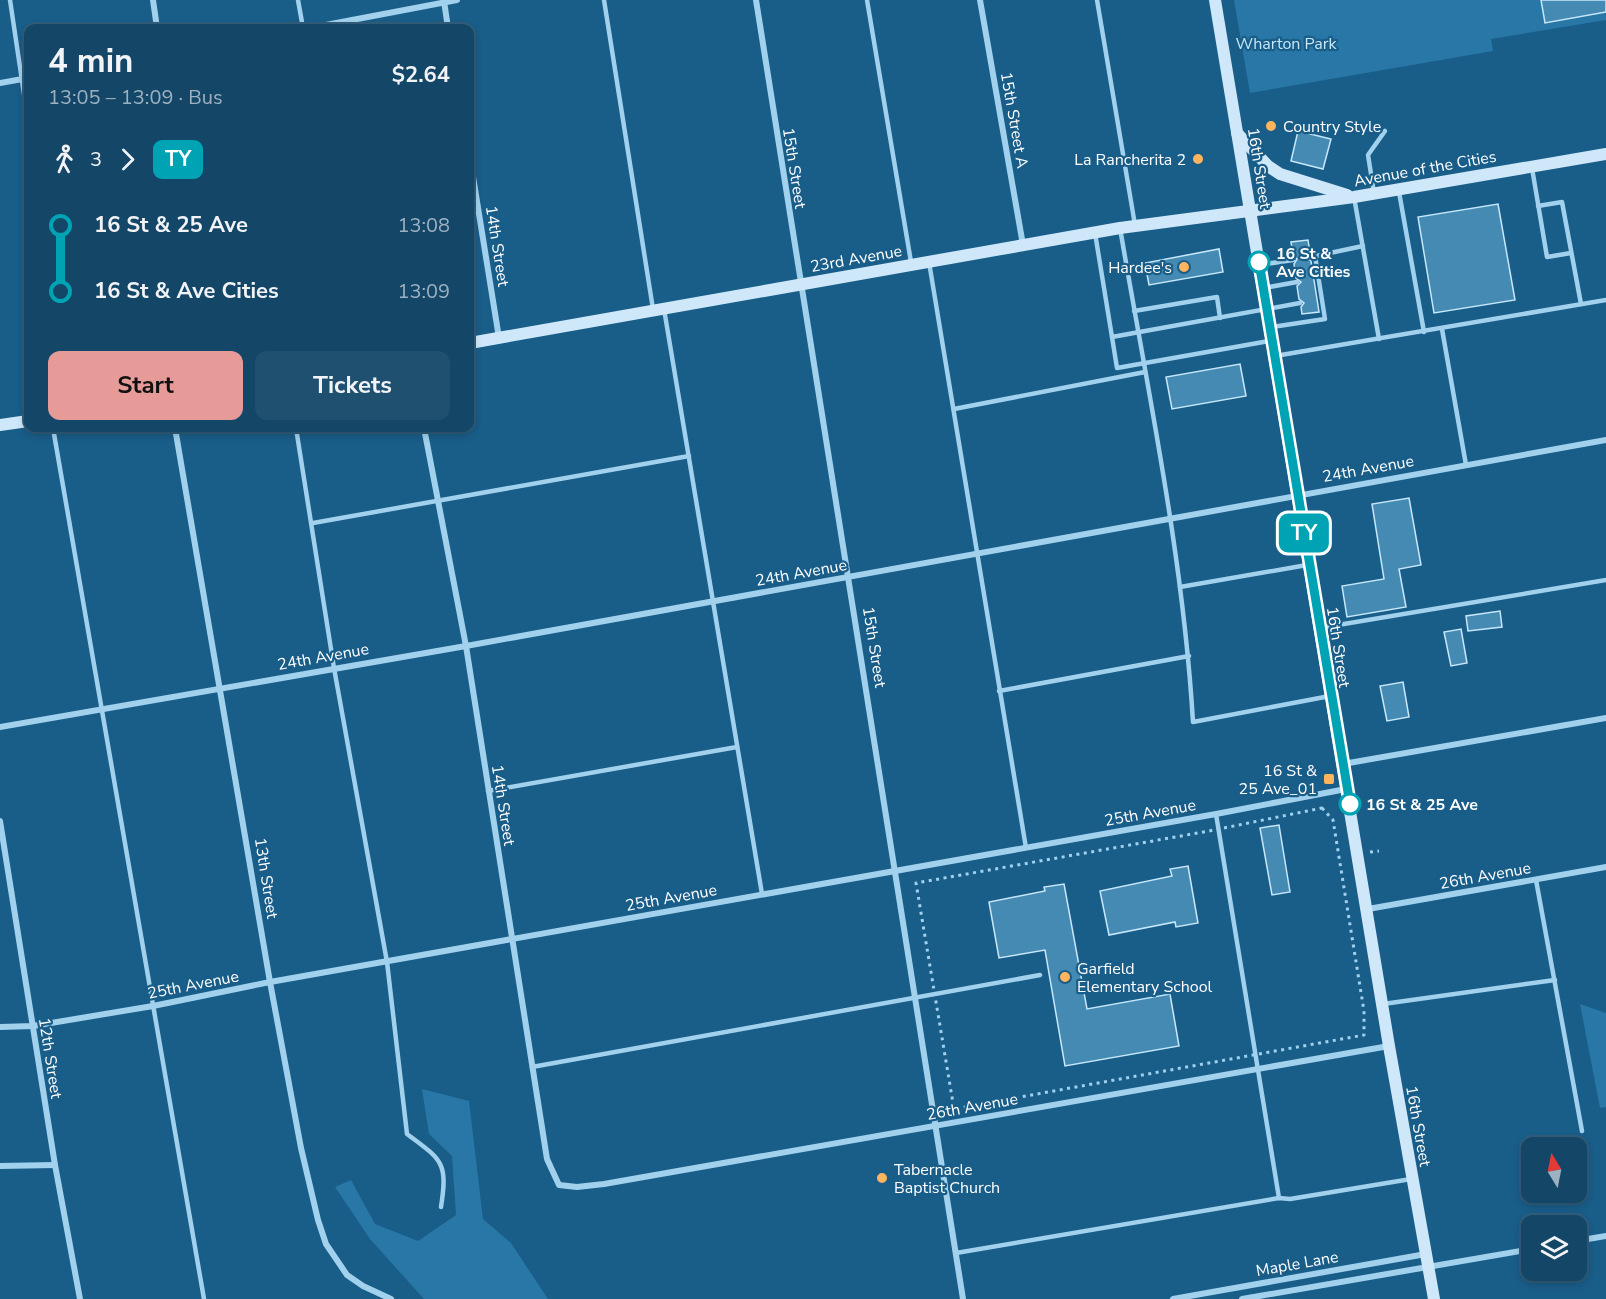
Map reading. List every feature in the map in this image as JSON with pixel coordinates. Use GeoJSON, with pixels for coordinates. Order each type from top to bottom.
{"type":"FeatureCollection","features":[{"type":"Feature","properties":{"kind":"street"},"geometry":{"type":"LineString","coordinates":[[153,0],[156,24]]}},
{"type":"Feature","properties":{"kind":"street"},"geometry":{"type":"LineString","coordinates":[[330,24],[457,0]]}},
{"type":"Feature","properties":{"kind":"street","name":"15th Street"},"geometry":{"type":"LineString","coordinates":[[756,0],[799,285],[850,576],[963,1299]]}},
{"type":"Feature","properties":{"kind":"street","name":"15th Street A"},"geometry":{"type":"LineString","coordinates":[[980,0],[1023,245]]}},
{"type":"Feature","properties":{"kind":"street","name":"16th Street"},"geometry":{"type":"LineString","coordinates":[[1215,0],[1330,696],[1368,909],[1411,1179],[1434,1299]]}},
{"type":"Feature","properties":{"kind":"street"},"geometry":{"type":"LineString","coordinates":[[444,1],[447,24]]}},
{"type":"Feature","properties":{"kind":"street"},"geometry":{"type":"LineString","coordinates":[[0,83],[24,79]]}},
{"type":"Feature","properties":{"kind":"street"},"geometry":{"type":"LineString","coordinates":[[1237,133],[1268,166],[1280,174],[1354,197]]}},
{"type":"Feature","properties":{"kind":"street","name":"Avenue of the Cities"},"geometry":{"type":"LineString","coordinates":[[1250,210],[1354,197],[1606,154]]}},
{"type":"Feature","properties":{"kind":"street","name":"14th Street"},"geometry":{"type":"LineString","coordinates":[[474,183],[499,338]]}},
{"type":"Feature","properties":{"kind":"street","name":"23rd Avenue"},"geometry":{"type":"LineString","coordinates":[[474,342],[1135,225],[1250,210]]}},
{"type":"Feature","properties":{"kind":"street"},"geometry":{"type":"LineString","coordinates":[[0,425],[24,422]]}},
{"type":"Feature","properties":{"kind":"street","name":"13th Street"},"geometry":{"type":"LineString","coordinates":[[177,432],[270,982],[301,1148],[326,1244],[347,1275],[363,1286],[391,1299]]}},
{"type":"Feature","properties":{"kind":"street","name":"14th Street"},"geometry":{"type":"LineString","coordinates":[[425,432],[466,646],[547,1159],[559,1185]]}},
{"type":"Feature","properties":{"kind":"street","name":"24th Avenue"},"geometry":{"type":"LineString","coordinates":[[0,727],[466,646],[1606,440]]}},
{"type":"Feature","properties":{"kind":"street"},"geometry":{"type":"LineString","coordinates":[[1343,764],[1606,718]]}},
{"type":"Feature","properties":{"kind":"street","name":"25th Avenue"},"geometry":{"type":"LineString","coordinates":[[0,1027],[33,1026],[153,1006],[270,982],[895,870],[1026,849],[1347,788]]}},
{"type":"Feature","properties":{"kind":"street","name":"12th Street"},"geometry":{"type":"LineString","coordinates":[[0,821],[55,1165],[80,1299]]}},
{"type":"Feature","properties":{"kind":"street","name":"26th Avenue"},"geometry":{"type":"LineString","coordinates":[[1368,909],[1606,867]]}},
{"type":"Feature","properties":{"kind":"street","name":"26th Avenue"},"geometry":{"type":"LineString","coordinates":[[559,1185],[577,1187],[604,1184],[1389,1046]]}},
{"type":"Feature","properties":{"kind":"street"},"geometry":{"type":"LineString","coordinates":[[0,1166],[55,1165]]}},
{"type":"Feature","properties":{"kind":"street"},"geometry":{"type":"LineString","coordinates":[[1587,1239],[1606,1236]]}},
{"type":"Feature","properties":{"kind":"street"},"geometry":{"type":"LineString","coordinates":[[1427,1260],[1521,1250]]}},
{"type":"Feature","properties":{"kind":"street","name":"Maple Lane"},"geometry":{"type":"LineString","coordinates":[[1173,1299],[1427,1260]]}},
{"type":"Feature","properties":{"kind":"street","name":"Maple Lane"},"geometry":{"type":"LineString","coordinates":[[1242,1299],[1427,1260]]}},
{"type":"Feature","properties":{"kind":"lane"},"geometry":{"type":"LineString","coordinates":[[10,0],[24,74]]}},
{"type":"Feature","properties":{"kind":"lane"},"geometry":{"type":"LineString","coordinates":[[298,0],[302,24]]}},
{"type":"Feature","properties":{"kind":"lane"},"geometry":{"type":"LineString","coordinates":[[604,0],[658,310],[689,456],[762,894]]}},
{"type":"Feature","properties":{"kind":"lane"},"geometry":{"type":"LineString","coordinates":[[867,0],[911,265]]}},
{"type":"Feature","properties":{"kind":"lane"},"geometry":{"type":"LineString","coordinates":[[1097,0],[1135,225]]}},
{"type":"Feature","properties":{"kind":"lane"},"geometry":{"type":"LineString","coordinates":[[1374,193],[1368,155],[1385,131]]}},
{"type":"Feature","properties":{"kind":"lane"},"geometry":{"type":"LineString","coordinates":[[1532,167],[1547,257],[1571,253]]}},
{"type":"Feature","properties":{"kind":"lane"},"geometry":{"type":"LineString","coordinates":[[1399,189],[1424,332]]}},
{"type":"Feature","properties":{"kind":"lane"},"geometry":{"type":"LineString","coordinates":[[1354,197],[1379,339]]}},
{"type":"Feature","properties":{"kind":"lane"},"geometry":{"type":"LineString","coordinates":[[1538,206],[1562,202],[1581,304]]}},
{"type":"Feature","properties":{"kind":"lane"},"geometry":{"type":"LineString","coordinates":[[1120,228],[1170,518],[1189,656],[1193,722],[1330,696]]}},
{"type":"Feature","properties":{"kind":"lane"},"geometry":{"type":"LineString","coordinates":[[1095,233],[1117,368],[1272,341]]}},
{"type":"Feature","properties":{"kind":"lane"},"geometry":{"type":"LineString","coordinates":[[1270,328],[1325,319],[1313,256],[1363,246]]}},
{"type":"Feature","properties":{"kind":"lane"},"geometry":{"type":"LineString","coordinates":[[1259,265],[1293,260]]}},
{"type":"Feature","properties":{"kind":"lane"},"geometry":{"type":"LineString","coordinates":[[929,262],[1026,849]]}},
{"type":"Feature","properties":{"kind":"lane"},"geometry":{"type":"LineString","coordinates":[[1263,288],[1297,282]]}},
{"type":"Feature","properties":{"kind":"lane"},"geometry":{"type":"LineString","coordinates":[[1134,311],[1217,297],[1220,318]]}},
{"type":"Feature","properties":{"kind":"lane"},"geometry":{"type":"LineString","coordinates":[[1275,356],[1606,300]]}},
{"type":"Feature","properties":{"kind":"lane"},"geometry":{"type":"LineString","coordinates":[[1112,337],[1300,303]]}},
{"type":"Feature","properties":{"kind":"lane"},"geometry":{"type":"LineString","coordinates":[[1442,329],[1466,465]]}},
{"type":"Feature","properties":{"kind":"lane"},"geometry":{"type":"LineString","coordinates":[[954,409],[1145,372]]}},
{"type":"Feature","properties":{"kind":"lane"},"geometry":{"type":"LineString","coordinates":[[54,432],[204,1299]]}},
{"type":"Feature","properties":{"kind":"lane"},"geometry":{"type":"LineString","coordinates":[[297,432],[313,523],[334,668],[387,962],[407,1134],[438,1157],[445,1180],[441,1207]]}},
{"type":"Feature","properties":{"kind":"lane"},"geometry":{"type":"LineString","coordinates":[[313,523],[689,456]]}},
{"type":"Feature","properties":{"kind":"lane"},"geometry":{"type":"LineString","coordinates":[[1180,587],[1309,565]]}},
{"type":"Feature","properties":{"kind":"lane"},"geometry":{"type":"LineString","coordinates":[[1320,628],[1606,580]]}},
{"type":"Feature","properties":{"kind":"lane"},"geometry":{"type":"LineString","coordinates":[[999,691],[1189,656]]}},
{"type":"Feature","properties":{"kind":"lane"},"geometry":{"type":"LineString","coordinates":[[488,791],[737,747]]}},
{"type":"Feature","properties":{"kind":"lane"},"geometry":{"type":"LineString","coordinates":[[1216,814],[1260,1070],[1279,1198]]}},
{"type":"Feature","properties":{"kind":"lane"},"geometry":{"type":"LineString","coordinates":[[1536,880],[1582,1131]]}},
{"type":"Feature","properties":{"kind":"lane"},"geometry":{"type":"LineString","coordinates":[[532,1067],[1040,975]]}},
{"type":"Feature","properties":{"kind":"lane"},"geometry":{"type":"LineString","coordinates":[[1383,1004],[1555,980]]}},
{"type":"Feature","properties":{"kind":"lane"},"geometry":{"type":"LineString","coordinates":[[956,1253],[1279,1198],[1290,1199],[1411,1179]]}},
{"type":"Feature","properties":{"kind":"path"},"geometry":{"type":"LineString","coordinates":[[916,883],[1322,808],[1333,820],[1364,1011],[1364,1035],[954,1109]]}},
{"type":"Feature","properties":{"kind":"green space","name":"Wharton Park"},"geometry":{"type":"Polygon","coordinates":[[[1234,0],[1606,0],[1606,20],[1491,39],[1493,51],[1250,93],[1234,0]]]}},
{"type":"Feature","properties":{"kind":"green space"},"geometry":{"type":"Polygon","coordinates":[[[1580,1004],[1606,1013],[1606,1107],[1600,1108],[1580,1004]]]}},
{"type":"Feature","properties":{"kind":"green space"},"geometry":{"type":"Polygon","coordinates":[[[422,1089],[469,1101],[483,1219],[511,1243],[548,1299],[424,1299],[370,1239],[335,1187],[351,1180],[375,1224],[418,1241],[456,1215],[452,1156],[429,1134],[422,1089]]]}},
{"type":"Feature","properties":{"kind":"building"},"geometry":{"type":"Polygon","coordinates":[[[1541,0],[1606,0],[1606,12],[1545,23],[1541,0]]]}},
{"type":"Feature","properties":{"kind":"building"},"geometry":{"type":"Polygon","coordinates":[[[1298,131],[1331,139],[1323,169],[1291,161],[1298,131]]]}},
{"type":"Feature","properties":{"kind":"building"},"geometry":{"type":"Polygon","coordinates":[[[1498,204],[1515,300],[1434,313],[1418,217],[1498,204]]]}},
{"type":"Feature","properties":{"kind":"building"},"geometry":{"type":"Polygon","coordinates":[[[1308,240],[1310,253],[1307,257],[1311,261],[1319,312],[1302,314],[1301,307],[1304,303],[1299,299],[1297,286],[1301,282],[1296,278],[1294,264],[1297,259],[1293,256],[1291,242],[1308,240]]]}},
{"type":"Feature","properties":{"kind":"building","name":"Hardee's"},"geometry":{"type":"Polygon","coordinates":[[[1219,249],[1223,272],[1149,285],[1145,263],[1219,249]]]}},
{"type":"Feature","properties":{"kind":"building"},"geometry":{"type":"Polygon","coordinates":[[[1240,364],[1246,396],[1172,409],[1166,377],[1240,364]]]}},
{"type":"Feature","properties":{"kind":"building"},"geometry":{"type":"Polygon","coordinates":[[[1409,498],[1421,565],[1399,569],[1406,607],[1347,617],[1342,586],[1384,579],[1372,504],[1409,498]]]}},
{"type":"Feature","properties":{"kind":"building"},"geometry":{"type":"Polygon","coordinates":[[[1500,611],[1502,627],[1468,631],[1466,616],[1500,611]]]}},
{"type":"Feature","properties":{"kind":"building"},"geometry":{"type":"Polygon","coordinates":[[[1461,629],[1467,663],[1451,666],[1444,632],[1461,629]]]}},
{"type":"Feature","properties":{"kind":"building"},"geometry":{"type":"Polygon","coordinates":[[[1403,682],[1409,717],[1387,721],[1380,686],[1403,682]]]}},
{"type":"Feature","properties":{"kind":"building"},"geometry":{"type":"Polygon","coordinates":[[[1279,825],[1290,892],[1272,895],[1260,828],[1279,825]]]}},
{"type":"Feature","properties":{"kind":"building"},"geometry":{"type":"Polygon","coordinates":[[[1188,866],[1198,923],[1176,927],[1175,922],[1109,935],[1100,891],[1172,876],[1170,869],[1188,866]]]}},
{"type":"Feature","properties":{"kind":"building","name":"Garfield Elementary School"},"geometry":{"type":"Polygon","coordinates":[[[1064,884],[1087,1009],[1170,994],[1179,1046],[1065,1066],[1045,950],[999,958],[989,902],[1045,891],[1044,887],[1064,884]]]}},
{"type":"Feature","properties":{"kind":"bus line","name":"TY"},"geometry":{"type":"LineString","coordinates":[[1259,262],[1330,696],[1350,804]]}},
{"type":"Feature","properties":{"kind":"place","name":"Country Style"},"geometry":{"type":"Point","coordinates":[1271,126]}},
{"type":"Feature","properties":{"kind":"place","name":"La Rancherita 2"},"geometry":{"type":"Point","coordinates":[1198,159]}},
{"type":"Feature","properties":{"kind":"place","name":"16 St & Ave Cities"},"geometry":{"type":"Point","coordinates":[1259,262]}},
{"type":"Feature","properties":{"kind":"place","name":"Hardee's"},"geometry":{"type":"Point","coordinates":[1184,267]}},
{"type":"Feature","properties":{"kind":"place","name":"16 St & 25 Ave_01"},"geometry":{"type":"Point","coordinates":[1329,779]}},
{"type":"Feature","properties":{"kind":"place","name":"16 St & 25 Ave"},"geometry":{"type":"Point","coordinates":[1350,804]}},
{"type":"Feature","properties":{"kind":"place","name":"Garfield Elementary School"},"geometry":{"type":"Point","coordinates":[1065,977]}},
{"type":"Feature","properties":{"kind":"place","name":"Tabernacle Baptist Church"},"geometry":{"type":"Point","coordinates":[882,1178]}}]}
